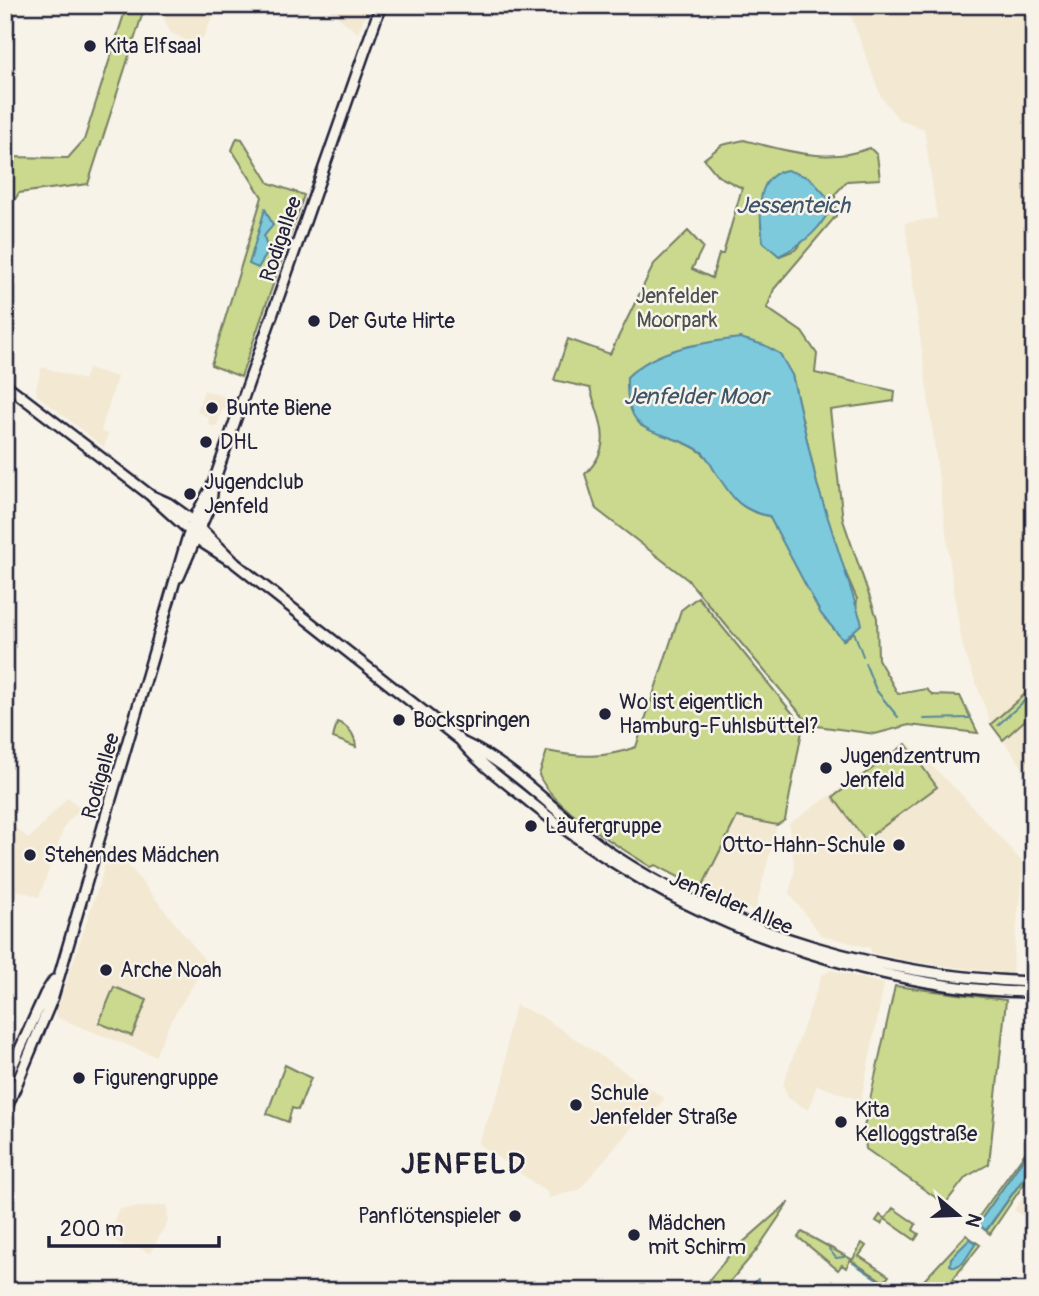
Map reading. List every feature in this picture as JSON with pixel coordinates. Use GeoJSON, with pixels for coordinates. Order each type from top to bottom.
{"type":"FeatureCollection","features":[{"type":"Feature","properties":{"kind":"main road","name":"Rodigallee"},"geometry":{"type":"LineString","coordinates":[[5,1112],[49,1007],[176,582],[197,524],[211,503],[213,484],[381,5]]}},
{"type":"Feature","properties":{"kind":"main road"},"geometry":{"type":"LineString","coordinates":[[5,384],[150,495]]}},
{"type":"Feature","properties":{"kind":"main road","name":"Jenfelder Allee"},"geometry":{"type":"LineString","coordinates":[[150,495],[168,503],[197,524],[233,562]]}},
{"type":"Feature","properties":{"kind":"main road","name":"Jenfelder Allee"},"geometry":{"type":"LineString","coordinates":[[150,495],[193,535],[233,562],[460,740],[497,763],[610,852],[705,906],[769,932],[856,958],[950,976],[1034,982]]}},
{"type":"Feature","properties":{"kind":"main road","name":"Jenfelder Allee"},"geometry":{"type":"LineString","coordinates":[[460,740],[474,757],[576,838],[635,878],[702,914],[803,953],[901,978],[970,988],[1034,992]]}},
{"type":"Feature","properties":{"kind":"main road","name":"Rodigallee"},"geometry":{"type":"LineString","coordinates":[[5,1082],[45,994],[56,978]]}},
{"type":"Feature","properties":{"kind":"shaded area"},"geometry":{"type":"Polygon","coordinates":[[[158,5],[218,5],[203,38],[188,41],[170,32],[158,5]]]}},
{"type":"Feature","properties":{"kind":"shaded area"},"geometry":{"type":"Polygon","coordinates":[[[323,5],[369,5],[358,33],[323,5]]]}},
{"type":"Feature","properties":{"kind":"shaded area"},"geometry":{"type":"Polygon","coordinates":[[[847,5],[1034,5],[1034,686],[991,724],[963,648],[905,223],[937,218],[924,129],[899,120],[881,97],[847,5]]]}},
{"type":"Feature","properties":{"kind":"shaded area"},"geometry":{"type":"Polygon","coordinates":[[[42,367],[84,380],[89,368],[117,377],[101,431],[108,434],[104,447],[37,395],[36,388],[42,367]]]}},
{"type":"Feature","properties":{"kind":"shaded area","name":"Bunte Biene"},"geometry":{"type":"Polygon","coordinates":[[[204,390],[232,399],[229,407],[222,410],[216,427],[208,424],[209,417],[197,412],[204,390]]]}},
{"type":"Feature","properties":{"kind":"shaded area"},"geometry":{"type":"Polygon","coordinates":[[[1034,712],[1034,784],[1003,740],[1034,712]]]}},
{"type":"Feature","properties":{"kind":"shaded area","name":"Otto-Hahn-Schule"},"geometry":{"type":"Polygon","coordinates":[[[907,742],[961,794],[1023,863],[1012,974],[914,962],[872,953],[870,948],[821,935],[789,893],[795,870],[789,824],[907,742]]]}},
{"type":"Feature","properties":{"kind":"shaded area"},"geometry":{"type":"Polygon","coordinates":[[[68,797],[81,809],[66,823],[39,897],[18,890],[9,914],[5,911],[5,835],[10,823],[29,839],[68,797]]]}},
{"type":"Feature","properties":{"kind":"shaded area"},"geometry":{"type":"Polygon","coordinates":[[[737,817],[777,825],[755,911],[701,889],[737,817]]]}},
{"type":"Feature","properties":{"kind":"shaded area"},"geometry":{"type":"Polygon","coordinates":[[[109,846],[114,847],[207,963],[171,1020],[155,1056],[58,1018],[56,1012],[101,879],[109,846]]]}},
{"type":"Feature","properties":{"kind":"shaded area"},"geometry":{"type":"Polygon","coordinates":[[[831,970],[884,984],[861,1101],[817,1085],[808,1110],[788,1098],[783,1085],[822,975],[831,970]]]}},
{"type":"Feature","properties":{"kind":"shaded area","name":"Schule Jenfelder Straße"},"geometry":{"type":"Polygon","coordinates":[[[516,1005],[541,1016],[664,1098],[655,1111],[633,1126],[579,1190],[549,1198],[547,1192],[478,1144],[504,1079],[508,1032],[516,1005]]]}},
{"type":"Feature","properties":{"kind":"shaded area"},"geometry":{"type":"Polygon","coordinates":[[[1034,1181],[1034,1224],[1014,1210],[1034,1181]]]}},
{"type":"Feature","properties":{"kind":"shaded area"},"geometry":{"type":"Polygon","coordinates":[[[167,1205],[168,1221],[150,1253],[134,1246],[131,1250],[109,1237],[118,1209],[167,1205]]]}},
{"type":"Feature","properties":{"kind":"green space"},"geometry":{"type":"Polygon","coordinates":[[[122,5],[145,6],[88,184],[19,193],[5,215],[5,157],[68,158],[84,140],[125,11],[122,5]]]}},
{"type":"Feature","properties":{"kind":"green space"},"geometry":{"type":"Polygon","coordinates":[[[237,138],[242,139],[269,183],[304,195],[241,377],[211,365],[262,197],[232,150],[237,138]]]}},
{"type":"Feature","properties":{"kind":"green space","name":"Jenfelder Moorpark"},"geometry":{"type":"Polygon","coordinates":[[[744,140],[791,152],[823,155],[854,153],[870,148],[877,155],[880,179],[847,181],[835,194],[836,216],[774,289],[767,308],[802,332],[817,354],[815,373],[895,391],[894,401],[830,410],[843,520],[877,618],[878,659],[898,694],[926,689],[933,695],[960,696],[978,733],[909,725],[875,734],[810,725],[688,580],[596,509],[585,474],[600,453],[602,433],[590,388],[554,380],[568,339],[610,354],[654,264],[688,231],[703,247],[692,269],[712,278],[719,254],[723,254],[742,188],[718,176],[704,159],[722,145],[744,140]],[[761,204],[761,227],[780,256],[795,250],[829,213],[761,204]],[[792,375],[642,426],[698,450],[719,473],[736,499],[754,512],[769,516],[844,640],[854,632],[857,599],[840,560],[817,484],[792,375]]]}},
{"type":"Feature","properties":{"kind":"green space"},"geometry":{"type":"Polygon","coordinates":[[[698,597],[803,726],[785,820],[777,825],[737,817],[701,889],[656,865],[651,867],[605,838],[558,800],[546,788],[539,775],[547,751],[592,756],[636,747],[681,610],[698,597]]]}},
{"type":"Feature","properties":{"kind":"green space"},"geometry":{"type":"Polygon","coordinates":[[[1034,686],[1034,712],[1003,740],[991,724],[1034,686]]]}},
{"type":"Feature","properties":{"kind":"green space"},"geometry":{"type":"Polygon","coordinates":[[[337,722],[351,731],[356,747],[333,738],[337,722]]]}},
{"type":"Feature","properties":{"kind":"green space"},"geometry":{"type":"Polygon","coordinates":[[[906,744],[937,787],[865,840],[833,797],[906,744]]]}},
{"type":"Feature","properties":{"kind":"green space"},"geometry":{"type":"Polygon","coordinates":[[[895,986],[1006,1000],[989,1164],[966,1177],[945,1204],[866,1149],[864,1127],[895,986]]]}},
{"type":"Feature","properties":{"kind":"green space"},"geometry":{"type":"Polygon","coordinates":[[[114,987],[147,1000],[132,1036],[99,1023],[114,987]]]}},
{"type":"Feature","properties":{"kind":"green space"},"geometry":{"type":"Polygon","coordinates":[[[285,1065],[311,1078],[298,1110],[292,1108],[288,1122],[267,1114],[285,1065]]]}},
{"type":"Feature","properties":{"kind":"green space"},"geometry":{"type":"Polygon","coordinates":[[[1034,1068],[1034,1151],[1028,1152],[978,1224],[987,1230],[1034,1164],[1034,1169],[990,1234],[975,1222],[1027,1150],[1032,1126],[1034,1068]]]}},
{"type":"Feature","properties":{"kind":"green space"},"geometry":{"type":"Polygon","coordinates":[[[789,1202],[756,1251],[722,1291],[700,1291],[732,1252],[789,1202]]]}},
{"type":"Feature","properties":{"kind":"green space"},"geometry":{"type":"Polygon","coordinates":[[[893,1208],[916,1224],[913,1230],[919,1234],[915,1240],[885,1219],[893,1208]]]}},
{"type":"Feature","properties":{"kind":"green space"},"geometry":{"type":"Polygon","coordinates":[[[880,1215],[885,1219],[881,1224],[876,1221],[880,1215]]]}},
{"type":"Feature","properties":{"kind":"green space"},"geometry":{"type":"Polygon","coordinates":[[[802,1232],[851,1259],[846,1268],[842,1265],[838,1270],[798,1237],[802,1232]]]}},
{"type":"Feature","properties":{"kind":"green space"},"geometry":{"type":"Polygon","coordinates":[[[966,1235],[980,1245],[953,1279],[958,1283],[954,1291],[914,1291],[966,1235]]]}},
{"type":"Feature","properties":{"kind":"green space"},"geometry":{"type":"Polygon","coordinates":[[[862,1243],[866,1246],[859,1256],[889,1276],[884,1282],[852,1261],[862,1243]]]}},
{"type":"Feature","properties":{"kind":"water","name":"Jessenteich"},"geometry":{"type":"Polygon","coordinates":[[[787,170],[810,178],[831,201],[824,219],[812,234],[779,256],[763,242],[761,198],[768,180],[787,170]]]}},
{"type":"Feature","properties":{"kind":"water"},"geometry":{"type":"Polygon","coordinates":[[[265,209],[273,225],[264,236],[268,252],[258,268],[249,264],[265,209]]]}},
{"type":"Feature","properties":{"kind":"water","name":"Jenfelder Moor"},"geometry":{"type":"Polygon","coordinates":[[[740,338],[764,345],[780,354],[792,375],[817,484],[862,624],[843,640],[821,614],[769,516],[749,510],[736,500],[702,452],[649,430],[632,414],[627,377],[639,367],[680,348],[740,338]]]}},
{"type":"Feature","properties":{"kind":"water"},"geometry":{"type":"Polygon","coordinates":[[[1034,1151],[1034,1164],[986,1230],[978,1224],[1028,1152],[1034,1151]]]}},
{"type":"Feature","properties":{"kind":"water"},"geometry":{"type":"Polygon","coordinates":[[[970,1239],[976,1243],[963,1263],[955,1267],[950,1265],[951,1258],[970,1239]]]}},
{"type":"Feature","properties":{"kind":"waterway"},"geometry":{"type":"LineString","coordinates":[[854,632],[863,656]]}},
{"type":"Feature","properties":{"kind":"waterway"},"geometry":{"type":"LineString","coordinates":[[865,663],[876,690],[898,717]]}},
{"type":"Feature","properties":{"kind":"waterway"},"geometry":{"type":"LineString","coordinates":[[998,725],[1034,692]]}},
{"type":"Feature","properties":{"kind":"waterway"},"geometry":{"type":"LineString","coordinates":[[924,719],[969,718]]}},
{"type":"Feature","properties":{"kind":"waterway"},"geometry":{"type":"LineString","coordinates":[[829,1249],[836,1258],[844,1257]]}},
{"type":"Feature","properties":{"kind":"waterway"},"geometry":{"type":"LineString","coordinates":[[853,1263],[883,1283]]}},
{"type":"Feature","properties":{"kind":"waterway"},"geometry":{"type":"LineString","coordinates":[[749,1290],[758,1279]]}},
{"type":"Feature","properties":{"kind":"waterway"},"geometry":{"type":"LineString","coordinates":[[755,1285],[763,1291]]}},
{"type":"Feature","properties":{"kind":"place","name":"Kita Elfsaal"},"geometry":{"type":"Point","coordinates":[90,46]}},
{"type":"Feature","properties":{"kind":"place","name":"Der Gute Hirte"},"geometry":{"type":"Point","coordinates":[314,321]}},
{"type":"Feature","properties":{"kind":"place","name":"Bunte Biene"},"geometry":{"type":"Point","coordinates":[212,408]}},
{"type":"Feature","properties":{"kind":"place","name":"DHL"},"geometry":{"type":"Point","coordinates":[206,442]}},
{"type":"Feature","properties":{"kind":"place","name":"Jugendclub Jenfeld"},"geometry":{"type":"Point","coordinates":[190,494]}},
{"type":"Feature","properties":{"kind":"place","name":"Wo ist eigentlich Hamburg-Fuhlsbüttel?"},"geometry":{"type":"Point","coordinates":[605,714]}},
{"type":"Feature","properties":{"kind":"place","name":"Bockspringen"},"geometry":{"type":"Point","coordinates":[399,720]}},
{"type":"Feature","properties":{"kind":"place","name":"Jugendzentrum Jenfeld"},"geometry":{"type":"Point","coordinates":[826,768]}},
{"type":"Feature","properties":{"kind":"place","name":"Läufergruppe"},"geometry":{"type":"Point","coordinates":[531,826]}},
{"type":"Feature","properties":{"kind":"place","name":"Otto-Hahn-Schule"},"geometry":{"type":"Point","coordinates":[899,845]}},
{"type":"Feature","properties":{"kind":"place","name":"Stehendes Mädchen"},"geometry":{"type":"Point","coordinates":[30,855]}},
{"type":"Feature","properties":{"kind":"place","name":"Arche Noah"},"geometry":{"type":"Point","coordinates":[106,970]}},
{"type":"Feature","properties":{"kind":"place","name":"Figurengruppe"},"geometry":{"type":"Point","coordinates":[79,1078]}},
{"type":"Feature","properties":{"kind":"place","name":"Schule Jenfelder Straße"},"geometry":{"type":"Point","coordinates":[576,1105]}},
{"type":"Feature","properties":{"kind":"place","name":"Kita Kelloggstraße"},"geometry":{"type":"Point","coordinates":[841,1122]}},
{"type":"Feature","properties":{"kind":"place","name":"Panflötenspieler"},"geometry":{"type":"Point","coordinates":[515,1216]}},
{"type":"Feature","properties":{"kind":"place","name":"Mädchen mit Schirm"},"geometry":{"type":"Point","coordinates":[634,1235]}},
{"type":"Feature","properties":{"kind":"district","name":"JENFELD"},"geometry":{"type":"Point","coordinates":[464,1164]}}]}
